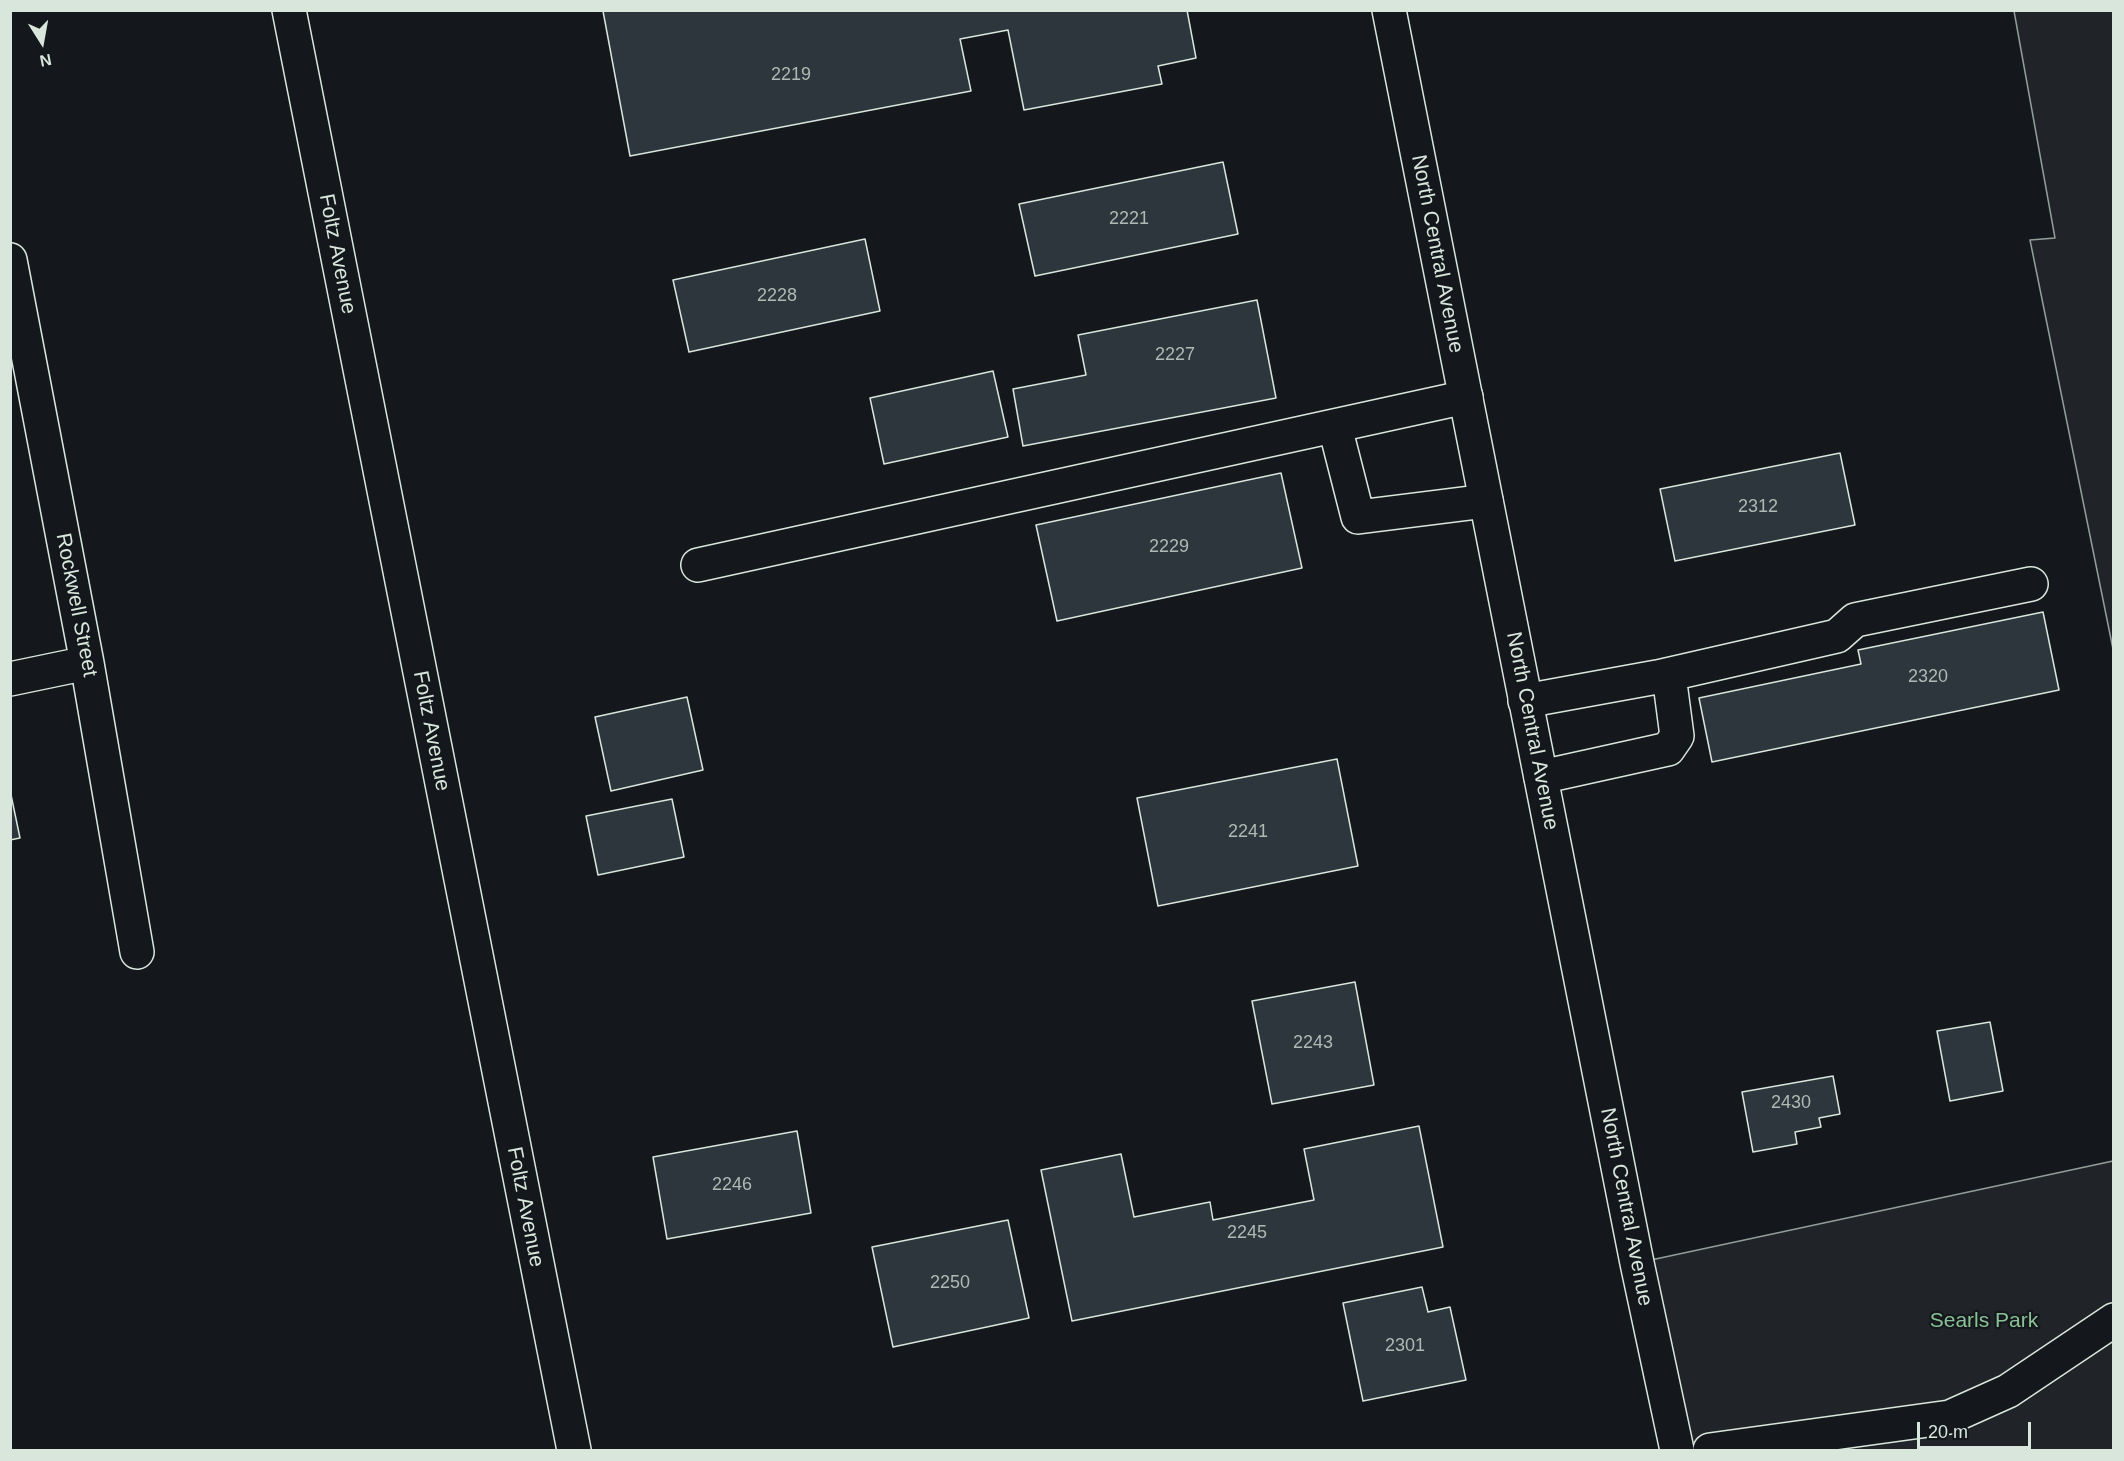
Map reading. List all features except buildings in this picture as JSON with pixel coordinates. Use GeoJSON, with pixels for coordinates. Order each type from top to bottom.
{"type":"FeatureCollection","features":[{"type":"Feature","properties":{"kind":"street","name":"Foltz Avenue"},"geometry":{"type":"LineString","coordinates":[[289,10],[574,1450]]}},
{"type":"Feature","properties":{"kind":"street","name":"North Central Avenue"},"geometry":{"type":"LineString","coordinates":[[1389,10],[1637,1263],[1677,1450]]}},
{"type":"Feature","properties":{"kind":"street","name":"Rockwell Street"},"geometry":{"type":"LineString","coordinates":[[10,260],[87,663],[137,952]]}},
{"type":"Feature","properties":{"kind":"street"},"geometry":{"type":"LineString","coordinates":[[698,565],[1466,397]]}},
{"type":"Feature","properties":{"kind":"street"},"geometry":{"type":"LineString","coordinates":[[1335,427],[1358,517],[1486,501]]}},
{"type":"Feature","properties":{"kind":"street"},"geometry":{"type":"LineString","coordinates":[[1525,701],[1653,678],[1837,636],[1855,620],[2031,584]]}},
{"type":"Feature","properties":{"kind":"street"},"geometry":{"type":"LineString","coordinates":[[10,679],[87,663]]}},
{"type":"Feature","properties":{"kind":"street"},"geometry":{"type":"LineString","coordinates":[[1541,777],[1668,749],[1677,736],[1670,683],[1657,677],[1653,678]]}},
{"type":"Feature","properties":{"kind":"street"},"geometry":{"type":"LineString","coordinates":[[1710,1450],[1950,1417],[2008,1391],[2114,1320]]}},
{"type":"Feature","properties":{"kind":"green space"},"geometry":{"type":"Polygon","coordinates":[[[2014,11],[2113,11],[2113,649],[2030,240],[2055,238],[2014,11]]]}},
{"type":"Feature","properties":{"kind":"green space","name":"Searls Park"},"geometry":{"type":"Polygon","coordinates":[[[2113,1161],[2113,1450],[1677,1450],[1637,1263],[2113,1161]]]}}]}
